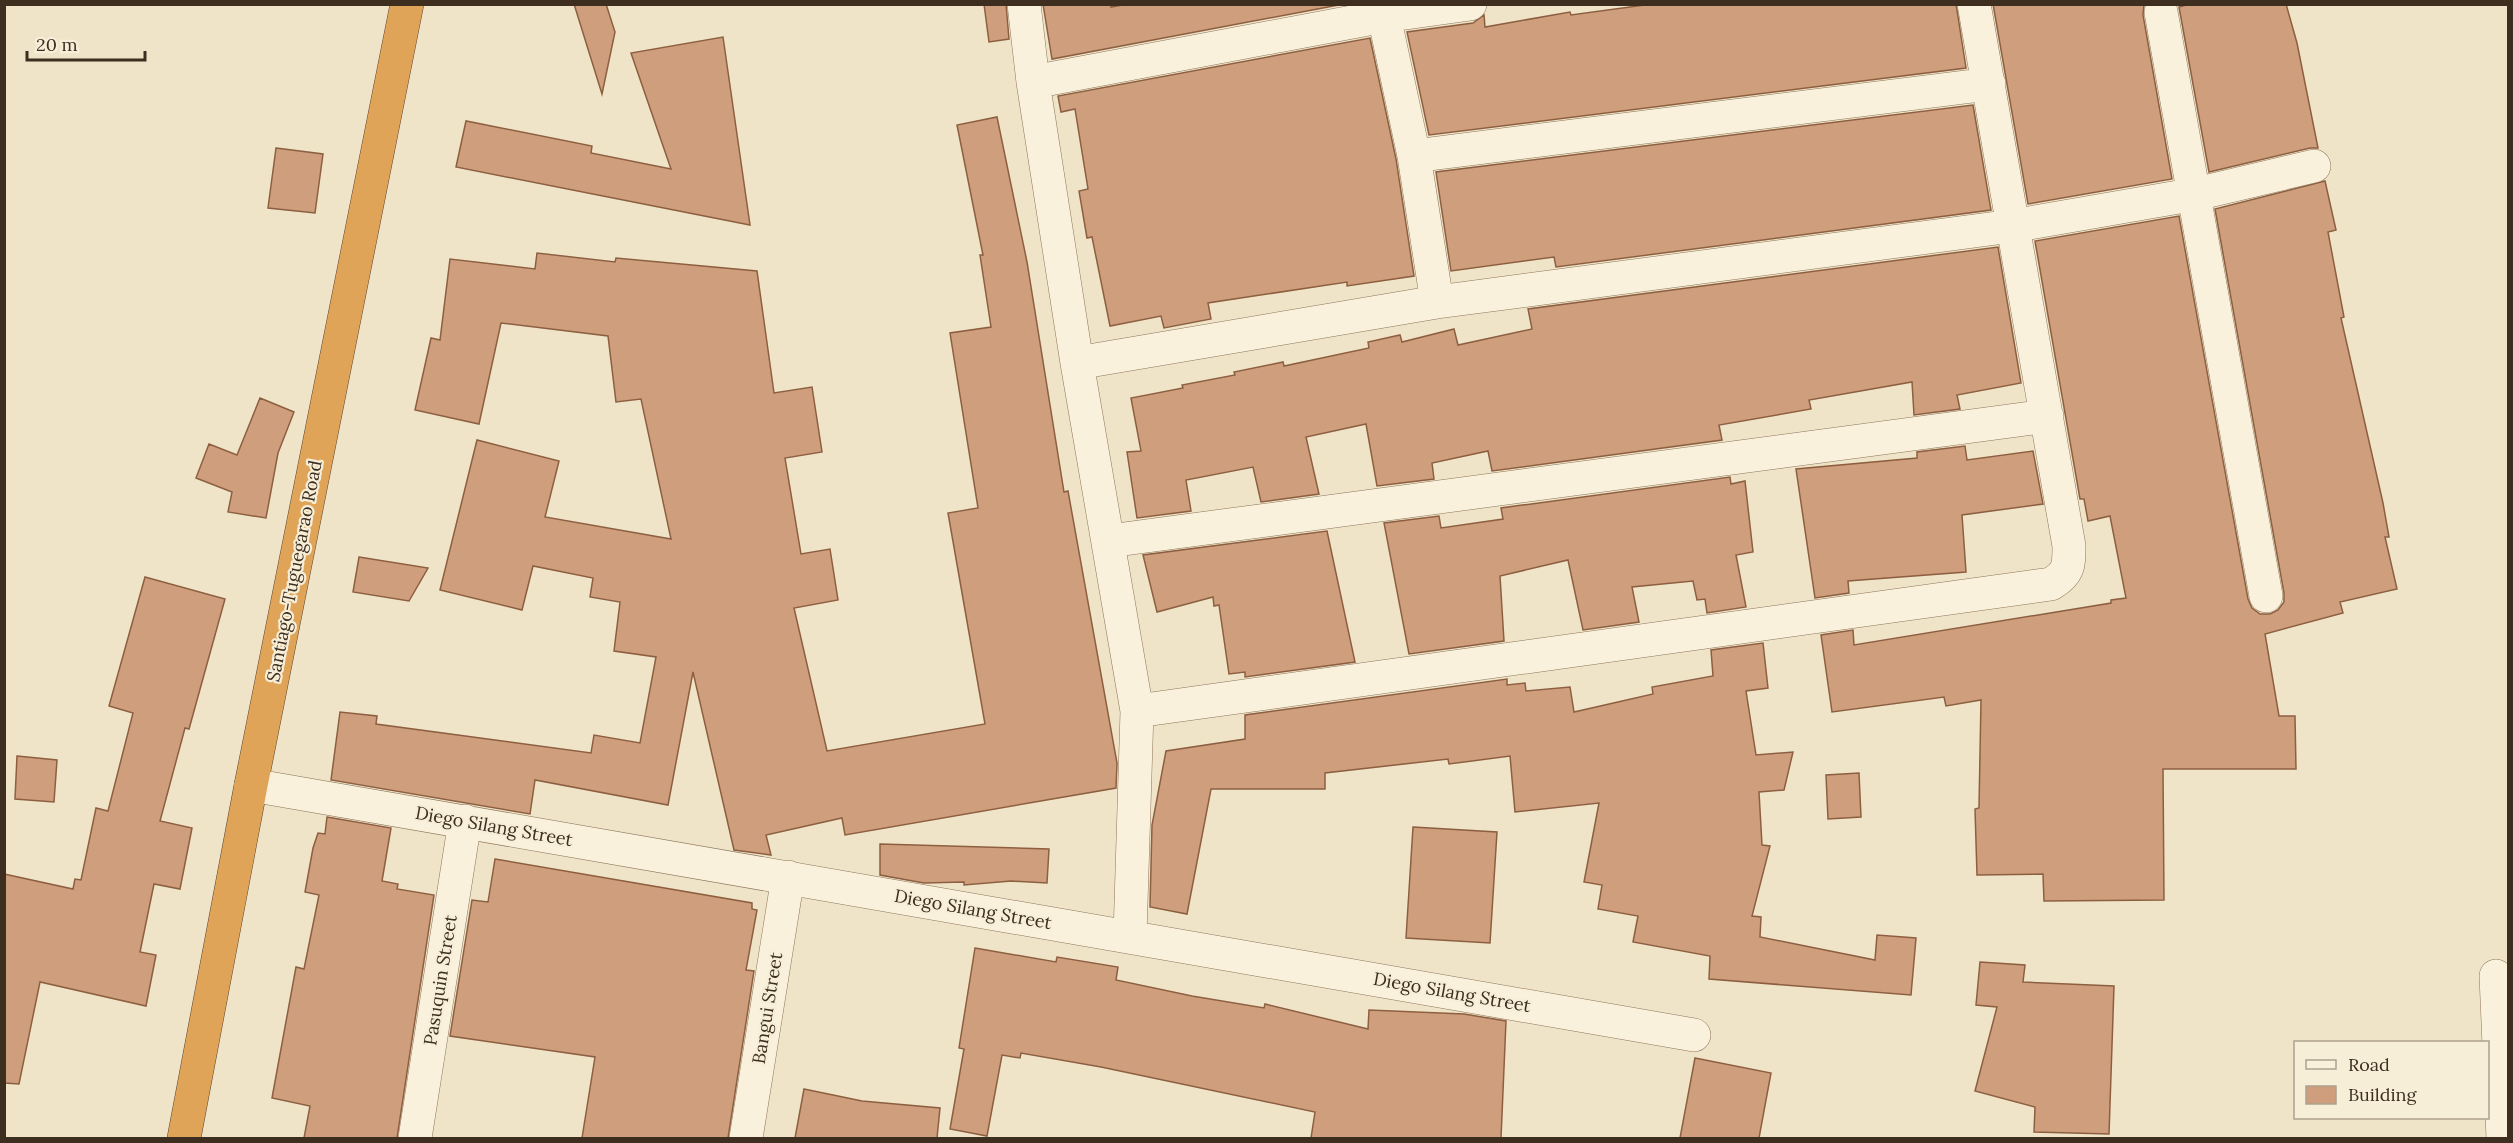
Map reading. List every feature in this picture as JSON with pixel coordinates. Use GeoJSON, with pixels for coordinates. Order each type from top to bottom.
{"type":"FeatureCollection","features":[{"type":"Feature","properties":{"kind":"highway","name":"Santiago-Tuguegarao Road"},"geometry":{"type":"LineString","coordinates":[[184,1138],[407,4]]}},
{"type":"Feature","properties":{"kind":"street"},"geometry":{"type":"LineString","coordinates":[[1024,4],[1033,82],[1077,363],[1137,711],[1130,936]]}},
{"type":"Feature","properties":{"kind":"street"},"geometry":{"type":"LineString","coordinates":[[1033,82],[1384,16],[1470,4]]}},
{"type":"Feature","properties":{"kind":"street"},"geometry":{"type":"LineString","coordinates":[[1137,711],[2051,584],[2063,576],[2069,564],[2069,546],[1974,4]]}},
{"type":"Feature","properties":{"kind":"street"},"geometry":{"type":"LineString","coordinates":[[2161,12],[2196,194],[2266,596]]}},
{"type":"Feature","properties":{"kind":"street"},"geometry":{"type":"LineString","coordinates":[[1384,16],[1414,156],[1437,302]]}},
{"type":"Feature","properties":{"kind":"street"},"geometry":{"type":"LineString","coordinates":[[1414,156],[1989,84]]}},
{"type":"Feature","properties":{"kind":"street"},"geometry":{"type":"LineString","coordinates":[[1077,363],[1437,302],[2012,226],[2196,194],[2314,166]]}},
{"type":"Feature","properties":{"kind":"street"},"geometry":{"type":"LineString","coordinates":[[1109,541],[2047,416]]}},
{"type":"Feature","properties":{"kind":"street","name":"Diego Silang Street"},"geometry":{"type":"LineString","coordinates":[[252,785],[1694,1035]]}},
{"type":"Feature","properties":{"kind":"street","name":"Pasuquin Street"},"geometry":{"type":"LineString","coordinates":[[415,1138],[465,821]]}},
{"type":"Feature","properties":{"kind":"street","name":"Bangui Street"},"geometry":{"type":"LineString","coordinates":[[746,1138],[788,877]]}},
{"type":"Feature","properties":{"kind":"street"},"geometry":{"type":"LineString","coordinates":[[2496,976],[2503,1138]]}},
{"type":"Feature","properties":{"kind":"building"},"geometry":{"type":"Polygon","coordinates":[[[574,4],[606,4],[615,32],[602,94],[574,4]]]}},
{"type":"Feature","properties":{"kind":"building"},"geometry":{"type":"Polygon","coordinates":[[[984,4],[1006,4],[1009,39],[989,42],[984,4]]]}},
{"type":"Feature","properties":{"kind":"building"},"geometry":{"type":"Polygon","coordinates":[[[1043,4],[1111,4],[1111,7],[1128,4],[1344,4],[1052,59],[1043,4]]]}},
{"type":"Feature","properties":{"kind":"building"},"geometry":{"type":"Polygon","coordinates":[[[1652,4],[1956,4],[1966,68],[1429,135],[1407,32],[1473,23],[1484,15],[1485,27],[1570,12],[1571,15],[1652,4]]]}},
{"type":"Feature","properties":{"kind":"building"},"geometry":{"type":"Polygon","coordinates":[[[1993,4],[2144,4],[2143,15],[2172,179],[2028,204],[1993,4]]]}},
{"type":"Feature","properties":{"kind":"building"},"geometry":{"type":"Polygon","coordinates":[[[2190,4],[2286,4],[2297,43],[2318,148],[2209,172],[2179,7],[2190,4]]]}},
{"type":"Feature","properties":{"kind":"building"},"geometry":{"type":"Polygon","coordinates":[[[723,37],[750,225],[456,167],[466,121],[592,146],[591,153],[671,169],[631,53],[723,37]]]}},
{"type":"Feature","properties":{"kind":"building"},"geometry":{"type":"Polygon","coordinates":[[[1370,38],[1396,159],[1414,276],[1347,286],[1347,282],[1208,303],[1211,319],[1164,328],[1161,316],[1110,326],[1092,237],[1087,238],[1079,191],[1088,189],[1075,109],[1061,112],[1058,96],[1370,38]]]}},
{"type":"Feature","properties":{"kind":"building"},"geometry":{"type":"Polygon","coordinates":[[[1973,105],[1991,210],[1556,267],[1554,257],[1451,271],[1436,172],[1973,105]]]}},
{"type":"Feature","properties":{"kind":"building"},"geometry":{"type":"Polygon","coordinates":[[[997,117],[1027,262],[1064,492],[1068,491],[1117,763],[1116,788],[845,835],[842,818],[766,835],[771,855],[734,850],[693,672],[668,805],[535,780],[530,814],[331,780],[340,712],[377,716],[376,724],[591,753],[594,735],[640,743],[656,657],[614,651],[620,602],[590,597],[593,578],[533,566],[522,610],[440,590],[477,440],[559,461],[545,517],[671,539],[641,399],[616,402],[608,336],[501,323],[479,424],[415,410],[431,338],[440,340],[450,259],[535,269],[537,253],[615,262],[616,258],[757,271],[774,393],[812,387],[822,452],[785,458],[801,554],[830,549],[838,600],[794,608],[827,751],[985,724],[948,513],[978,508],[950,333],[991,327],[980,255],[983,255],[957,125],[997,117]]]}},
{"type":"Feature","properties":{"kind":"building"},"geometry":{"type":"Polygon","coordinates":[[[276,148],[323,154],[315,213],[268,208],[276,148]]]}},
{"type":"Feature","properties":{"kind":"building"},"geometry":{"type":"Polygon","coordinates":[[[2325,181],[2336,230],[2328,232],[2344,317],[2341,318],[2383,503],[2389,537],[2385,537],[2397,589],[2340,602],[2343,613],[2265,634],[2279,716],[2295,716],[2296,769],[2163,769],[2164,900],[2044,901],[2043,874],[1977,875],[1975,809],[1979,808],[1981,700],[1946,706],[1944,697],[1832,712],[1821,635],[1853,630],[1854,645],[2111,603],[2111,600],[2126,598],[2110,516],[2088,521],[2084,499],[2080,499],[2035,241],[2179,216],[2248,599],[2252,608],[2260,614],[2270,614],[2278,610],[2284,602],[2284,593],[2215,209],[2325,181]]]}},
{"type":"Feature","properties":{"kind":"building"},"geometry":{"type":"Polygon","coordinates":[[[1998,247],[2021,383],[1957,395],[1960,409],[1914,415],[1912,382],[1809,400],[1811,409],[1719,425],[1722,440],[1492,471],[1488,451],[1432,463],[1434,479],[1377,486],[1366,424],[1306,437],[1319,494],[1261,502],[1253,467],[1186,480],[1191,511],[1137,518],[1127,452],[1141,451],[1131,398],[1235,375],[1234,372],[1283,362],[1284,366],[1369,348],[1368,342],[1400,335],[1402,342],[1454,329],[1458,345],[1532,329],[1528,309],[1998,247]]]}},
{"type":"Feature","properties":{"kind":"building"},"geometry":{"type":"Polygon","coordinates":[[[260,398],[294,412],[278,453],[266,518],[228,512],[232,492],[196,478],[209,444],[237,455],[260,398]]]}},
{"type":"Feature","properties":{"kind":"building"},"geometry":{"type":"Polygon","coordinates":[[[1965,446],[1967,460],[2033,451],[2043,504],[1962,515],[1966,572],[1848,581],[1849,593],[1815,598],[1796,469],[1917,458],[1917,452],[1965,446]]]}},
{"type":"Feature","properties":{"kind":"building"},"geometry":{"type":"Polygon","coordinates":[[[1730,477],[1731,484],[1745,481],[1753,552],[1736,555],[1746,607],[1707,613],[1705,599],[1697,600],[1693,581],[1632,587],[1639,622],[1583,630],[1568,560],[1500,576],[1504,641],[1409,654],[1384,523],[1439,516],[1441,528],[1503,519],[1501,508],[1730,477]]]}},
{"type":"Feature","properties":{"kind":"building"},"geometry":{"type":"Polygon","coordinates":[[[1327,531],[1355,662],[1245,677],[1245,672],[1229,674],[1219,605],[1214,606],[1213,597],[1157,612],[1143,555],[1327,531]]]}},
{"type":"Feature","properties":{"kind":"building"},"geometry":{"type":"Polygon","coordinates":[[[359,557],[428,568],[409,601],[353,592],[359,557]]]}},
{"type":"Feature","properties":{"kind":"building"},"geometry":{"type":"Polygon","coordinates":[[[145,577],[225,599],[189,729],[185,728],[160,821],[192,828],[180,889],[154,884],[140,952],[156,955],[146,1006],[40,982],[19,1084],[4,1083],[4,874],[73,889],[75,879],[81,880],[96,808],[108,811],[133,713],[109,706],[145,577]]]}},
{"type":"Feature","properties":{"kind":"building"},"geometry":{"type":"Polygon","coordinates":[[[1763,643],[1768,688],[1746,691],[1756,755],[1793,752],[1784,790],[1759,792],[1762,845],[1770,846],[1752,916],[1761,917],[1760,937],[1875,960],[1877,935],[1916,938],[1911,995],[1709,979],[1710,956],[1633,942],[1638,916],[1598,909],[1602,885],[1584,882],[1599,803],[1515,812],[1510,756],[1449,764],[1448,759],[1325,773],[1325,789],[1211,789],[1187,914],[1150,907],[1152,825],[1166,751],[1245,739],[1245,715],[1507,679],[1507,685],[1525,683],[1526,691],[1570,687],[1574,712],[1653,694],[1652,687],[1713,676],[1711,650],[1763,643]]]}},
{"type":"Feature","properties":{"kind":"building"},"geometry":{"type":"Polygon","coordinates":[[[17,756],[57,760],[54,802],[15,799],[17,756]]]}},
{"type":"Feature","properties":{"kind":"building"},"geometry":{"type":"Polygon","coordinates":[[[1859,773],[1861,817],[1828,819],[1826,775],[1859,773]]]}},
{"type":"Feature","properties":{"kind":"building"},"geometry":{"type":"Polygon","coordinates":[[[327,817],[391,828],[382,881],[398,884],[397,889],[434,895],[397,1138],[304,1138],[310,1106],[272,1098],[296,967],[304,969],[319,895],[305,892],[313,848],[318,833],[325,834],[327,817]]]}},
{"type":"Feature","properties":{"kind":"building"},"geometry":{"type":"Polygon","coordinates":[[[1413,827],[1497,832],[1490,943],[1406,938],[1413,827]]]}},
{"type":"Feature","properties":{"kind":"building"},"geometry":{"type":"Polygon","coordinates":[[[880,844],[1049,849],[1047,883],[1011,881],[964,885],[964,882],[924,883],[880,875],[880,844]]]}},
{"type":"Feature","properties":{"kind":"building"},"geometry":{"type":"Polygon","coordinates":[[[495,859],[752,903],[752,909],[757,910],[746,970],[754,971],[728,1138],[582,1138],[595,1057],[450,1036],[472,900],[488,902],[495,859]]]}},
{"type":"Feature","properties":{"kind":"building"},"geometry":{"type":"Polygon","coordinates":[[[975,948],[1056,962],[1057,957],[1118,967],[1116,980],[1264,1008],[1265,1004],[1368,1029],[1369,1010],[1464,1014],[1506,1021],[1501,1138],[1311,1138],[1315,1112],[1101,1067],[1021,1053],[1020,1058],[1002,1055],[987,1136],[950,1129],[964,1049],[959,1048],[975,948]]]}},
{"type":"Feature","properties":{"kind":"building"},"geometry":{"type":"Polygon","coordinates":[[[1980,962],[2025,965],[2023,982],[2114,986],[2109,1134],[2034,1132],[2035,1107],[1975,1091],[1997,1007],[1976,1005],[1980,962]]]}},
{"type":"Feature","properties":{"kind":"building"},"geometry":{"type":"Polygon","coordinates":[[[1695,1058],[1771,1073],[1759,1138],[1680,1138],[1695,1058]]]}},
{"type":"Feature","properties":{"kind":"building"},"geometry":{"type":"Polygon","coordinates":[[[804,1089],[862,1101],[940,1108],[937,1138],[795,1138],[804,1089]]]}}]}
